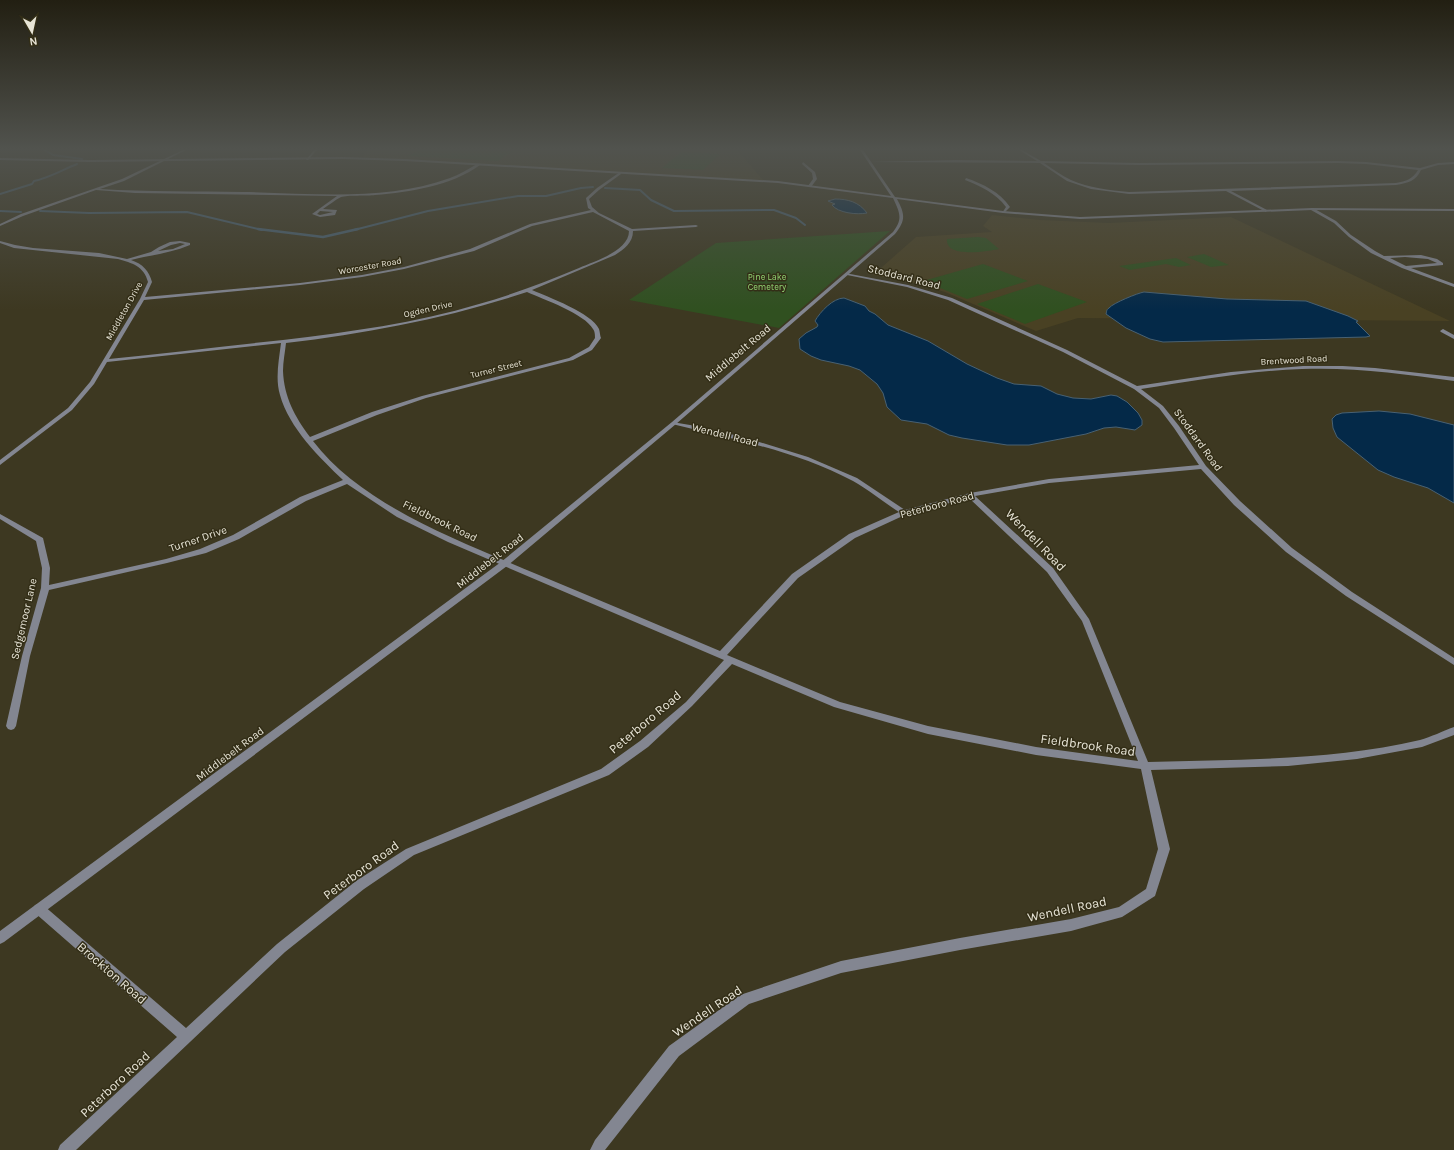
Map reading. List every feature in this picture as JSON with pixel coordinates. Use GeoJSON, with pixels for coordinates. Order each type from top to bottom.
{"type":"FeatureCollection","features":[{"type":"Feature","properties":{"kind":"street"},"geometry":{"type":"LineString","coordinates":[[0,225],[22,215],[56,204]]}},
{"type":"Feature","properties":{"kind":"street"},"geometry":{"type":"LineString","coordinates":[[320,210],[329,204]]}},
{"type":"Feature","properties":{"kind":"street"},"geometry":{"type":"LineString","coordinates":[[589,204],[593,211],[632,230],[696,226]]}},
{"type":"Feature","properties":{"kind":"street","name":"Middlebelt Road"},"geometry":{"type":"LineString","coordinates":[[0,938],[504,564],[674,423],[873,252],[899,228],[902,220],[902,214],[897,204]]}},
{"type":"Feature","properties":{"kind":"street"},"geometry":{"type":"LineString","coordinates":[[938,204],[1055,217],[1095,218],[1312,209],[1454,210]]}},
{"type":"Feature","properties":{"kind":"street"},"geometry":{"type":"LineString","coordinates":[[1003,212],[1008,207],[1006,204]]}},
{"type":"Feature","properties":{"kind":"street"},"geometry":{"type":"LineString","coordinates":[[1253,204],[1266,211]]}},
{"type":"Feature","properties":{"kind":"street"},"geometry":{"type":"LineString","coordinates":[[1312,209],[1335,222],[1364,247],[1383,258],[1454,286]]}},
{"type":"Feature","properties":{"kind":"street","name":"Worcester Road"},"geometry":{"type":"LineString","coordinates":[[142,299],[300,284],[390,271],[442,259],[472,250],[531,225],[593,211]]}},
{"type":"Feature","properties":{"kind":"street","name":"Ogden Drive"},"geometry":{"type":"LineString","coordinates":[[106,360],[284,341],[377,328],[420,320],[474,307],[529,291],[572,274],[606,257],[628,243],[632,230]]}},
{"type":"Feature","properties":{"kind":"street"},"geometry":{"type":"LineString","coordinates":[[127,260],[153,253],[174,250],[189,244],[184,242],[170,244],[153,253]]}},
{"type":"Feature","properties":{"kind":"street","name":"Middleton Drive"},"geometry":{"type":"LineString","coordinates":[[0,463],[70,409],[92,383],[142,299],[150,282],[146,270],[135,262],[108,256],[1,244]]}},
{"type":"Feature","properties":{"kind":"street"},"geometry":{"type":"LineString","coordinates":[[1383,258],[1423,256],[1433,259],[1441,264],[1403,267]]}},
{"type":"Feature","properties":{"kind":"street","name":"Stoddard Road"},"geometry":{"type":"LineString","coordinates":[[847,274],[908,286],[950,300],[1065,351],[1136,388],[1161,407],[1177,427],[1203,467],[1237,503],[1289,550],[1350,594],[1454,662]]}},
{"type":"Feature","properties":{"kind":"street","name":"Turner Street"},"geometry":{"type":"LineString","coordinates":[[310,440],[356,420],[405,403],[440,392],[571,359],[594,347],[598,339],[597,330],[594,324],[576,312],[529,291]]}},
{"type":"Feature","properties":{"kind":"street"},"geometry":{"type":"LineString","coordinates":[[1443,330],[1454,337]]}},
{"type":"Feature","properties":{"kind":"street","name":"Fieldbrook Road"},"geometry":{"type":"LineString","coordinates":[[284,341],[280,370],[283,394],[295,421],[318,452],[348,482],[400,515],[504,564],[836,705],[928,730],[1036,751],[1145,766],[1288,762],[1357,755],[1422,743],[1454,731]]}},
{"type":"Feature","properties":{"kind":"street","name":"Brentwood Road"},"geometry":{"type":"LineString","coordinates":[[1136,388],[1230,374],[1312,367],[1380,370],[1454,379]]}},
{"type":"Feature","properties":{"kind":"street","name":"Wendell Road"},"geometry":{"type":"LineString","coordinates":[[674,423],[720,433],[788,451],[849,476],[904,512]]}},
{"type":"Feature","properties":{"kind":"street","name":"Peterboro Road"},"geometry":{"type":"LineString","coordinates":[[65,1150],[281,948],[360,885],[410,852],[605,772],[644,744],[689,704],[795,576],[852,536],[904,512],[970,495],[1049,481],[1203,467]]}},
{"type":"Feature","properties":{"kind":"street","name":"Turner Drive"},"geometry":{"type":"LineString","coordinates":[[44,588],[167,561],[203,551],[236,537],[303,499],[348,482]]}},
{"type":"Feature","properties":{"kind":"street","name":"Wendell Road"},"geometry":{"type":"LineString","coordinates":[[598,1150],[600,1145],[674,1051],[745,999],[841,967],[960,944],[1071,925],[1122,912],[1151,892],[1164,849],[1145,766],[1086,621],[1050,570],[970,495]]}},
{"type":"Feature","properties":{"kind":"street","name":"Sedgemoor Lane"},"geometry":{"type":"LineString","coordinates":[[0,516],[40,540],[46,568],[44,588],[26,656],[11,726]]}},
{"type":"Feature","properties":{"kind":"street","name":"Brockton Road"},"geometry":{"type":"LineString","coordinates":[[39,909],[186,1036]]}},
{"type":"Feature","properties":{"kind":"shaded area"},"geometry":{"type":"Polygon","coordinates":[[[992,215],[1040,220],[1109,223],[1231,217],[1450,321],[1078,318],[1036,331],[945,292],[910,282],[873,275],[916,237],[992,232],[983,226],[992,215]]]}},
{"type":"Feature","properties":{"kind":"green space","name":"Pine Lake Cemetery"},"geometry":{"type":"Polygon","coordinates":[[[890,231],[779,328],[629,300],[716,243],[890,231]]]}},
{"type":"Feature","properties":{"kind":"green space"},"geometry":{"type":"Polygon","coordinates":[[[978,237],[986,238],[999,249],[977,252],[960,251],[953,249],[948,245],[947,239],[978,237]]]}},
{"type":"Feature","properties":{"kind":"green space"},"geometry":{"type":"Polygon","coordinates":[[[1204,254],[1229,265],[1211,267],[1187,257],[1204,254]]]}},
{"type":"Feature","properties":{"kind":"green space"},"geometry":{"type":"Polygon","coordinates":[[[1176,258],[1191,265],[1179,267],[1166,264],[1130,270],[1119,266],[1176,258]]]}},
{"type":"Feature","properties":{"kind":"green space"},"geometry":{"type":"Polygon","coordinates":[[[983,264],[1028,281],[967,299],[923,281],[983,264]]]}},
{"type":"Feature","properties":{"kind":"green space"},"geometry":{"type":"Polygon","coordinates":[[[1038,284],[1087,302],[1025,324],[977,304],[1038,284]]]}},
{"type":"Feature","properties":{"kind":"water"},"geometry":{"type":"Polygon","coordinates":[[[856,204],[867,213],[858,214],[843,212],[832,205],[856,204]]]}},
{"type":"Feature","properties":{"kind":"water"},"geometry":{"type":"Polygon","coordinates":[[[1144,292],[1227,299],[1306,301],[1358,321],[1356,322],[1370,336],[1163,342],[1150,339],[1126,328],[1106,314],[1107,309],[1111,306],[1131,296],[1144,292]]]}},
{"type":"Feature","properties":{"kind":"water"},"geometry":{"type":"Polygon","coordinates":[[[844,298],[865,306],[869,311],[888,325],[928,341],[967,364],[997,378],[1014,384],[1041,386],[1057,394],[1073,398],[1091,399],[1111,395],[1117,396],[1127,402],[1138,413],[1142,420],[1142,425],[1135,430],[1116,427],[1104,428],[1086,434],[1029,445],[1007,445],[949,435],[927,424],[901,420],[887,407],[883,393],[877,384],[860,370],[821,360],[800,349],[799,339],[817,327],[818,325],[815,321],[820,314],[831,303],[844,298]]]}},
{"type":"Feature","properties":{"kind":"water"},"geometry":{"type":"Polygon","coordinates":[[[1379,411],[1410,414],[1454,425],[1454,503],[1428,488],[1378,470],[1337,437],[1333,428],[1332,419],[1336,415],[1342,413],[1379,411]]]}},
{"type":"Feature","properties":{"kind":"waterway"},"geometry":{"type":"LineString","coordinates":[[357,229],[428,211],[472,204]]}},
{"type":"Feature","properties":{"kind":"waterway"},"geometry":{"type":"LineString","coordinates":[[659,204],[674,211],[774,210],[796,218],[805,225]]}},
{"type":"Feature","properties":{"kind":"waterway"},"geometry":{"type":"LineString","coordinates":[[0,211],[21,212]]}},
{"type":"Feature","properties":{"kind":"waterway"},"geometry":{"type":"LineString","coordinates":[[40,211],[89,213],[187,212],[262,230]]}},
{"type":"Feature","properties":{"kind":"waterway"},"geometry":{"type":"LineString","coordinates":[[258,229],[323,237],[357,229]]}}]}
